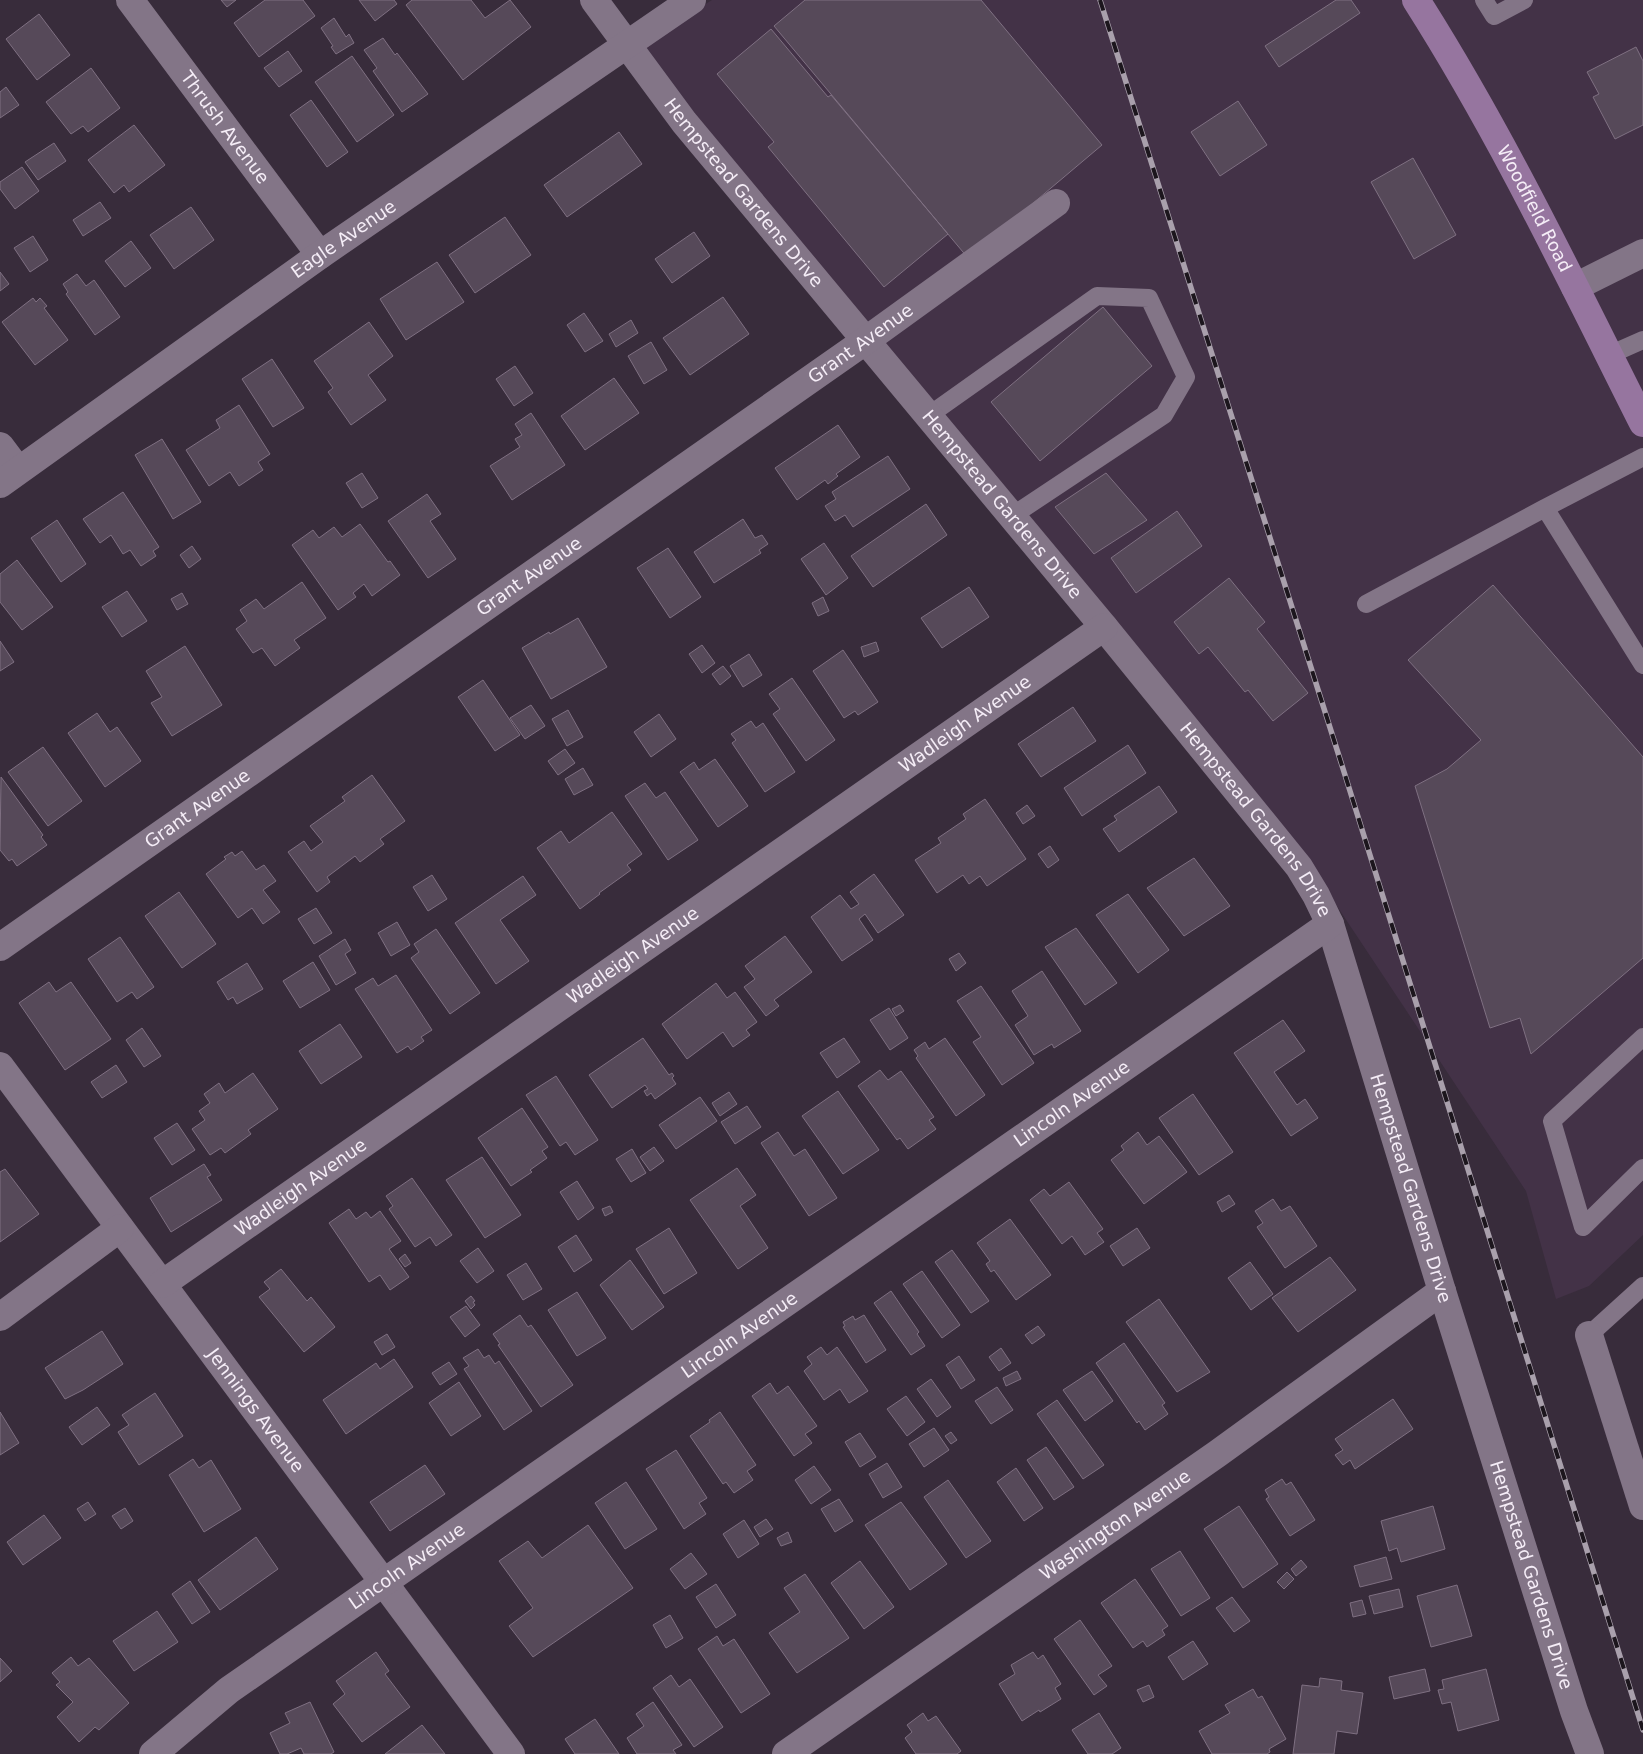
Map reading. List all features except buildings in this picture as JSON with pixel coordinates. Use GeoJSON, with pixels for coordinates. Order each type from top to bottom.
{"type":"FeatureCollection","features":[{"type":"Feature","properties":{"kind":"main road","name":"Woodfield Road"},"geometry":{"type":"LineString","coordinates":[[1416,0],[1517,174],[1643,423]]}},
{"type":"Feature","properties":{"kind":"street","name":"Thrush Avenue"},"geometry":{"type":"LineString","coordinates":[[130,0],[320,255]]}},
{"type":"Feature","properties":{"kind":"street","name":"Hempstead Gardens Drive"},"geometry":{"type":"LineString","coordinates":[[594,0],[684,122],[1104,627],[1299,868],[1316,894],[1330,924],[1442,1291],[1574,1711],[1590,1754]]}},
{"type":"Feature","properties":{"kind":"street","name":"Eagle Avenue"},"geometry":{"type":"LineString","coordinates":[[9,477],[320,255],[692,0]]}},
{"type":"Feature","properties":{"kind":"street","name":"Grant Avenue"},"geometry":{"type":"LineString","coordinates":[[0,947],[866,341],[1056,203]]}},
{"type":"Feature","properties":{"kind":"street"},"geometry":{"type":"LineString","coordinates":[[1575,287],[1643,253]]}},
{"type":"Feature","properties":{"kind":"street"},"geometry":{"type":"LineString","coordinates":[[0,446],[9,477]]}},
{"type":"Feature","properties":{"kind":"street","name":"Wadleigh Avenue"},"geometry":{"type":"LineString","coordinates":[[162,1284],[1104,627]]}},
{"type":"Feature","properties":{"kind":"street","name":"Lincoln Avenue"},"geometry":{"type":"LineString","coordinates":[[153,1754],[229,1690],[1330,924]]}},
{"type":"Feature","properties":{"kind":"street","name":"Jennings Avenue"},"geometry":{"type":"LineString","coordinates":[[0,1066],[511,1754]]}},
{"type":"Feature","properties":{"kind":"street"},"geometry":{"type":"LineString","coordinates":[[0,1317],[120,1228]]}},
{"type":"Feature","properties":{"kind":"street","name":"Washington Avenue"},"geometry":{"type":"LineString","coordinates":[[786,1754],[1209,1459],[1442,1291]]}},
{"type":"Feature","properties":{"kind":"street"},"geometry":{"type":"LineString","coordinates":[[1589,1335],[1643,1506]]}},
{"type":"Feature","properties":{"kind":"lane"},"geometry":{"type":"LineString","coordinates":[[1484,0],[1494,16],[1524,0]]}},
{"type":"Feature","properties":{"kind":"lane"},"geometry":{"type":"LineString","coordinates":[[928,416],[1097,296],[1149,298],[1186,377],[1164,415],[1012,516]]}},
{"type":"Feature","properties":{"kind":"lane"},"geometry":{"type":"LineString","coordinates":[[1609,355],[1643,340]]}},
{"type":"Feature","properties":{"kind":"lane"},"geometry":{"type":"LineString","coordinates":[[1366,604],[1643,457]]}},
{"type":"Feature","properties":{"kind":"lane"},"geometry":{"type":"LineString","coordinates":[[1545,508],[1643,665]]}},
{"type":"Feature","properties":{"kind":"lane"},"geometry":{"type":"LineString","coordinates":[[1643,1037],[1552,1121],[1583,1227],[1643,1168]]}},
{"type":"Feature","properties":{"kind":"lane"},"geometry":{"type":"LineString","coordinates":[[1589,1335],[1643,1286]]}},
{"type":"Feature","properties":{"kind":"shaded area"},"geometry":{"type":"Polygon","coordinates":[[[712,0],[1643,0],[1643,1235],[1589,1286],[1556,1299],[1526,1191],[1325,888],[640,46],[712,0]]]}},
{"type":"Feature","properties":{"kind":"railway"},"geometry":{"type":"LineString","coordinates":[[1100,0],[1345,775],[1643,1730]]}}]}
